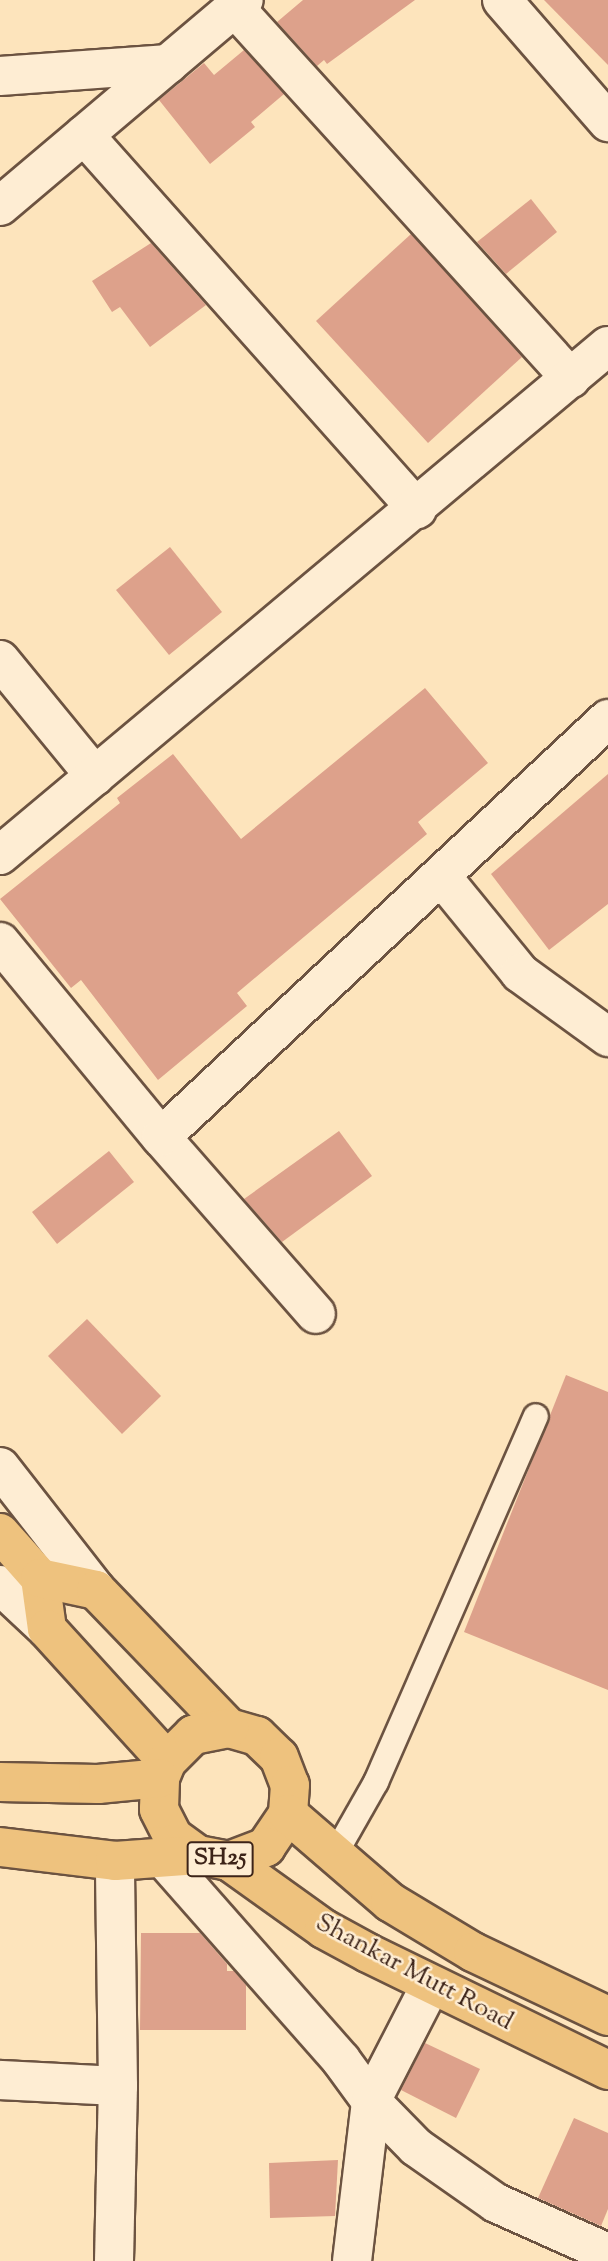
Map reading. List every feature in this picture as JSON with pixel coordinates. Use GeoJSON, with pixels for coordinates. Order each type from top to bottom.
{"type":"FeatureCollection","features":[{"type":"Feature","properties":{"kind":"main road"},"geometry":{"type":"LineString","coordinates":[[0,1532],[47,1629],[163,1769]]}},
{"type":"Feature","properties":{"kind":"main road"},"geometry":{"type":"LineString","coordinates":[[23,1576],[96,1590],[229,1728]]}},
{"type":"Feature","properties":{"kind":"main road"},"geometry":{"type":"LineString","coordinates":[[0,1782],[98,1784],[163,1769],[193,1735],[229,1728],[257,1736],[279,1757],[290,1785],[288,1814]]}},
{"type":"Feature","properties":{"kind":"main road","name":"Shankar Mutt Road"},"geometry":{"type":"LineString","coordinates":[[163,1769],[159,1809],[173,1837],[197,1858],[430,1986],[608,2070]]}},
{"type":"Feature","properties":{"kind":"main road","name":"Shankar Mutt Road"},"geometry":{"type":"LineString","coordinates":[[288,1814],[390,1902],[473,1952],[608,2016]]}},
{"type":"Feature","properties":{"kind":"main road","name":"SH25"},"geometry":{"type":"LineString","coordinates":[[0,1847],[115,1861],[197,1858],[266,1847],[288,1814]]}},
{"type":"Feature","properties":{"kind":"street"},"geometry":{"type":"LineString","coordinates":[[502,0],[608,122]]}},
{"type":"Feature","properties":{"kind":"street"},"geometry":{"type":"LineString","coordinates":[[0,205],[239,4],[571,378]]}},
{"type":"Feature","properties":{"kind":"street"},"geometry":{"type":"LineString","coordinates":[[0,76],[170,64]]}},
{"type":"Feature","properties":{"kind":"street"},"geometry":{"type":"LineString","coordinates":[[84,135],[417,509]]}},
{"type":"Feature","properties":{"kind":"street"},"geometry":{"type":"LineString","coordinates":[[0,855],[417,509],[608,346]]}},
{"type":"Feature","properties":{"kind":"street"},"geometry":{"type":"LineString","coordinates":[[0,660],[95,776]]}},
{"type":"Feature","properties":{"kind":"street"},"geometry":{"type":"LineString","coordinates":[[161,1137],[608,719]]}},
{"type":"Feature","properties":{"kind":"street"},"geometry":{"type":"LineString","coordinates":[[440,876],[520,973],[608,1037]]}},
{"type":"Feature","properties":{"kind":"street"},"geometry":{"type":"LineString","coordinates":[[0,942],[161,1137],[316,1314]]}},
{"type":"Feature","properties":{"kind":"street"},"geometry":{"type":"LineString","coordinates":[[0,1467],[96,1590]]}},
{"type":"Feature","properties":{"kind":"street"},"geometry":{"type":"LineString","coordinates":[[197,1858],[371,2101],[415,2147],[496,2203],[608,2253]]}},
{"type":"Feature","properties":{"kind":"street"},"geometry":{"type":"LineString","coordinates":[[114,2261],[118,2085],[115,1861]]}},
{"type":"Feature","properties":{"kind":"street"},"geometry":{"type":"LineString","coordinates":[[352,2261],[371,2101],[430,1986]]}},
{"type":"Feature","properties":{"kind":"street"},"geometry":{"type":"LineString","coordinates":[[0,2080],[118,2085]]}},
{"type":"Feature","properties":{"kind":"lane"},"geometry":{"type":"LineString","coordinates":[[334,1856],[376,1782],[536,1416]]}},
{"type":"Feature","properties":{"kind":"building"},"geometry":{"type":"Polygon","coordinates":[[[303,0],[415,0],[327,64],[324,60],[317,66],[277,22],[303,0]]]}},
{"type":"Feature","properties":{"kind":"building"},"geometry":{"type":"Polygon","coordinates":[[[544,0],[608,0],[608,65],[544,0]]]}},
{"type":"Feature","properties":{"kind":"building"},"geometry":{"type":"Polygon","coordinates":[[[244,50],[284,94],[251,122],[255,127],[210,164],[159,100],[204,63],[214,75],[244,50]]]}},
{"type":"Feature","properties":{"kind":"building"},"geometry":{"type":"Polygon","coordinates":[[[531,199],[557,232],[506,274],[477,242],[531,199]]]}},
{"type":"Feature","properties":{"kind":"building"},"geometry":{"type":"Polygon","coordinates":[[[411,234],[522,357],[428,443],[316,321],[411,234]]]}},
{"type":"Feature","properties":{"kind":"building"},"geometry":{"type":"Polygon","coordinates":[[[151,243],[206,305],[150,347],[120,307],[112,312],[92,281],[151,243]]]}},
{"type":"Feature","properties":{"kind":"building"},"geometry":{"type":"Polygon","coordinates":[[[170,547],[222,612],[169,655],[116,590],[170,547]]]}},
{"type":"Feature","properties":{"kind":"building"},"geometry":{"type":"Polygon","coordinates":[[[425,688],[488,763],[418,822],[427,834],[237,993],[247,1006],[158,1080],[81,980],[71,988],[0,899],[120,803],[117,798],[173,754],[241,839],[425,688]]]}},
{"type":"Feature","properties":{"kind":"building"},"geometry":{"type":"Polygon","coordinates":[[[608,774],[608,904],[549,950],[491,874],[608,774]]]}},
{"type":"Feature","properties":{"kind":"building"},"geometry":{"type":"Polygon","coordinates":[[[339,1131],[372,1176],[282,1242],[244,1199],[339,1131]]]}},
{"type":"Feature","properties":{"kind":"building"},"geometry":{"type":"Polygon","coordinates":[[[109,1151],[134,1182],[57,1244],[32,1212],[109,1151]]]}},
{"type":"Feature","properties":{"kind":"building"},"geometry":{"type":"Polygon","coordinates":[[[87,1319],[161,1396],[122,1434],[48,1356],[87,1319]]]}},
{"type":"Feature","properties":{"kind":"building"},"geometry":{"type":"Polygon","coordinates":[[[566,1375],[608,1392],[608,1690],[464,1632],[566,1375]]]}},
{"type":"Feature","properties":{"kind":"building"},"geometry":{"type":"Polygon","coordinates":[[[141,1933],[200,1933],[227,1964],[227,1971],[234,1971],[246,1985],[246,2030],[140,2030],[141,1933]]]}},
{"type":"Feature","properties":{"kind":"building"},"geometry":{"type":"Polygon","coordinates":[[[425,2043],[480,2069],[456,2118],[401,2090],[425,2043]]]}},
{"type":"Feature","properties":{"kind":"building"},"geometry":{"type":"Polygon","coordinates":[[[574,2118],[608,2133],[608,2209],[601,2226],[538,2198],[574,2118]]]}},
{"type":"Feature","properties":{"kind":"building"},"geometry":{"type":"Polygon","coordinates":[[[338,2160],[335,2216],[270,2218],[269,2163],[338,2160]]]}}]}
